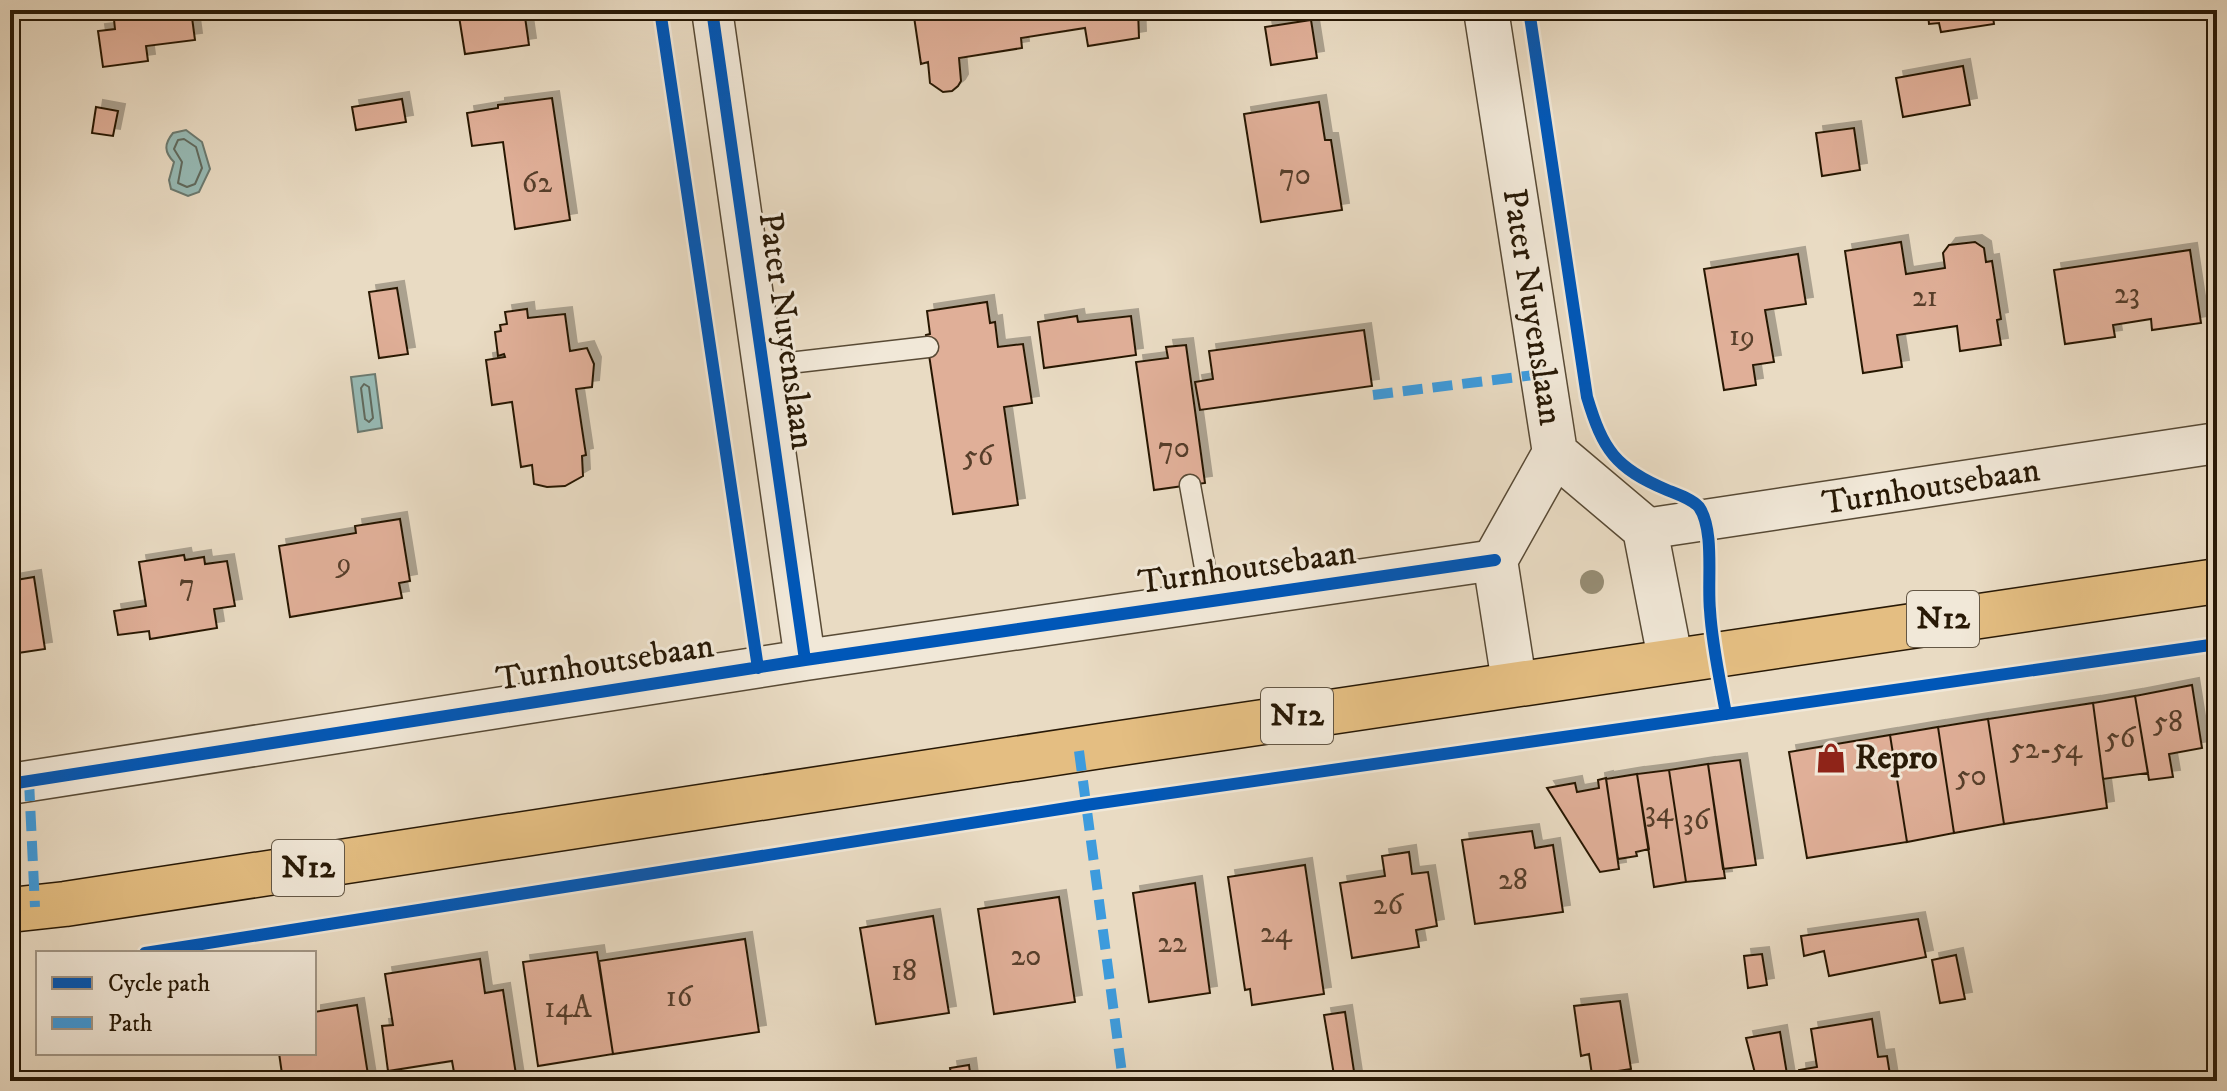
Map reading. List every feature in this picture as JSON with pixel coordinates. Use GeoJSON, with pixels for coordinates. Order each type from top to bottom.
{"type":"FeatureCollection","features":[{"type":"Feature","properties":{"kind":"main road","name":"N12"},"geometry":{"type":"LineString","coordinates":[[10,910],[855,785],[1670,658],[2217,581]]}},
{"type":"Feature","properties":{"kind":"street","name":"Pater Nuyenslaan"},"geometry":{"type":"LineString","coordinates":[[712,10],[805,660]]}},
{"type":"Feature","properties":{"kind":"street","name":"Pater Nuyenslaan"},"geometry":{"type":"LineString","coordinates":[[1486,10],[1555,453],[1645,529]]}},
{"type":"Feature","properties":{"kind":"street","name":"Turnhoutsebaan"},"geometry":{"type":"LineString","coordinates":[[1645,529],[2217,443]]}},
{"type":"Feature","properties":{"kind":"street"},"geometry":{"type":"LineString","coordinates":[[1514,682],[1495,560],[1555,453]]}},
{"type":"Feature","properties":{"kind":"street"},"geometry":{"type":"LineString","coordinates":[[1645,529],[1670,658]]}},
{"type":"Feature","properties":{"kind":"street","name":"Turnhoutsebaan"},"geometry":{"type":"LineString","coordinates":[[10,784],[805,660],[1495,560]]}},
{"type":"Feature","properties":{"kind":"lane"},"geometry":{"type":"LineString","coordinates":[[763,366],[928,347]]}},
{"type":"Feature","properties":{"kind":"lane"},"geometry":{"type":"LineString","coordinates":[[1190,485],[1211,601]]}},
{"type":"Feature","properties":{"kind":"water"},"geometry":{"type":"Polygon","coordinates":[[[186,130],[202,142],[210,169],[199,192],[188,196],[171,189],[169,180],[174,162],[166,148],[173,133],[186,130]]]}},
{"type":"Feature","properties":{"kind":"water"},"geometry":{"type":"Polygon","coordinates":[[[375,374],[382,428],[358,432],[351,377],[375,374]]]}},
{"type":"Feature","properties":{"kind":"building"},"geometry":{"type":"Polygon","coordinates":[[[113,10],[191,10],[195,40],[146,46],[148,61],[103,67],[98,31],[115,29],[113,10]]]}},
{"type":"Feature","properties":{"kind":"building"},"geometry":{"type":"Polygon","coordinates":[[[458,10],[524,10],[529,45],[465,54],[458,10]]]}},
{"type":"Feature","properties":{"kind":"building"},"geometry":{"type":"Polygon","coordinates":[[[913,10],[1138,10],[1139,38],[1088,46],[1085,28],[1021,38],[1022,48],[959,58],[961,81],[952,91],[943,92],[930,83],[928,62],[921,64],[913,10]]]}},
{"type":"Feature","properties":{"kind":"building"},"geometry":{"type":"Polygon","coordinates":[[[1936,10],[1992,10],[1994,24],[1941,32],[1939,23],[1929,24],[1928,13],[1936,10]]]}},
{"type":"Feature","properties":{"kind":"building"},"geometry":{"type":"Polygon","coordinates":[[[1311,20],[1317,58],[1271,65],[1265,27],[1311,20]]]}},
{"type":"Feature","properties":{"kind":"building"},"geometry":{"type":"Polygon","coordinates":[[[1963,66],[1970,105],[1903,117],[1896,78],[1963,66]]]}},
{"type":"Feature","properties":{"kind":"building"},"geometry":{"type":"Polygon","coordinates":[[[552,98],[570,220],[515,229],[503,142],[472,146],[467,113],[498,108],[498,105],[552,98]]]}},
{"type":"Feature","properties":{"kind":"building"},"geometry":{"type":"Polygon","coordinates":[[[402,99],[406,122],[356,130],[352,107],[402,99]]]}},
{"type":"Feature","properties":{"kind":"building"},"geometry":{"type":"Polygon","coordinates":[[[1319,102],[1325,140],[1331,140],[1342,210],[1261,222],[1244,114],[1319,102]]]}},
{"type":"Feature","properties":{"kind":"building"},"geometry":{"type":"Polygon","coordinates":[[[96,107],[118,111],[113,136],[92,133],[96,107]]]}},
{"type":"Feature","properties":{"kind":"building"},"geometry":{"type":"Polygon","coordinates":[[[1854,128],[1860,170],[1822,176],[1816,133],[1854,128]]]}},
{"type":"Feature","properties":{"kind":"building"},"geometry":{"type":"Polygon","coordinates":[[[1901,242],[1906,274],[1945,268],[1943,253],[1949,245],[1975,242],[1984,248],[1986,262],[1992,261],[2001,319],[1997,320],[2001,345],[1960,351],[1957,326],[1897,335],[1902,367],[1863,373],[1845,251],[1901,242]]]}},
{"type":"Feature","properties":{"kind":"building"},"geometry":{"type":"Polygon","coordinates":[[[2190,250],[2201,323],[2152,330],[2151,319],[2113,325],[2115,337],[2065,344],[2054,270],[2190,250]]]}},
{"type":"Feature","properties":{"kind":"building"},"geometry":{"type":"Polygon","coordinates":[[[1798,254],[1806,304],[1765,310],[1774,362],[1753,365],[1756,385],[1724,390],[1704,269],[1798,254]]]}},
{"type":"Feature","properties":{"kind":"building"},"geometry":{"type":"Polygon","coordinates":[[[397,288],[408,354],[379,358],[369,292],[397,288]]]}},
{"type":"Feature","properties":{"kind":"building"},"geometry":{"type":"Polygon","coordinates":[[[987,302],[990,323],[995,322],[998,347],[1023,344],[1032,403],[1004,407],[1018,505],[953,514],[926,335],[930,334],[927,311],[987,302]]]}},
{"type":"Feature","properties":{"kind":"building"},"geometry":{"type":"Polygon","coordinates":[[[527,309],[528,318],[565,314],[570,351],[587,348],[594,364],[592,387],[576,389],[586,455],[582,456],[583,476],[565,486],[534,484],[532,465],[521,467],[512,402],[492,405],[486,360],[505,357],[504,354],[498,356],[495,332],[501,331],[500,325],[507,324],[505,312],[527,309]]]}},
{"type":"Feature","properties":{"kind":"building"},"geometry":{"type":"Polygon","coordinates":[[[1077,316],[1078,322],[1131,316],[1136,355],[1044,368],[1038,322],[1077,316]]]}},
{"type":"Feature","properties":{"kind":"building"},"geometry":{"type":"Polygon","coordinates":[[[1364,330],[1372,386],[1200,410],[1195,382],[1213,379],[1209,351],[1364,330]]]}},
{"type":"Feature","properties":{"kind":"building"},"geometry":{"type":"Polygon","coordinates":[[[1186,345],[1205,483],[1154,490],[1136,362],[1168,358],[1166,347],[1186,345]]]}},
{"type":"Feature","properties":{"kind":"building"},"geometry":{"type":"Polygon","coordinates":[[[400,519],[410,581],[399,583],[402,598],[290,617],[279,546],[356,533],[355,526],[400,519]]]}},
{"type":"Feature","properties":{"kind":"building"},"geometry":{"type":"Polygon","coordinates":[[[184,555],[185,560],[204,557],[205,564],[227,561],[235,606],[214,609],[217,628],[150,639],[149,631],[118,635],[114,611],[146,606],[139,562],[184,555]]]}},
{"type":"Feature","properties":{"kind":"building"},"geometry":{"type":"Polygon","coordinates":[[[34,577],[45,649],[11,654],[10,581],[34,577]]]}},
{"type":"Feature","properties":{"kind":"building"},"geometry":{"type":"Polygon","coordinates":[[[2192,685],[2202,748],[2169,754],[2173,777],[2149,780],[2135,696],[2192,685]]]}},
{"type":"Feature","properties":{"kind":"building"},"geometry":{"type":"Polygon","coordinates":[[[2135,696],[2148,773],[2103,779],[2093,703],[2135,696]]]}},
{"type":"Feature","properties":{"kind":"building"},"geometry":{"type":"Polygon","coordinates":[[[2093,703],[2107,808],[2004,824],[1988,719],[2093,703]]]}},
{"type":"Feature","properties":{"kind":"building"},"geometry":{"type":"Polygon","coordinates":[[[1988,719],[2004,824],[1954,833],[1938,727],[1988,719]]]}},
{"type":"Feature","properties":{"kind":"building"},"geometry":{"type":"Polygon","coordinates":[[[1938,727],[1954,833],[1907,842],[1890,735],[1938,727]]]}},
{"type":"Feature","properties":{"kind":"building"},"geometry":{"type":"Polygon","coordinates":[[[1890,735],[1907,842],[1807,858],[1789,752],[1890,735]]]}},
{"type":"Feature","properties":{"kind":"building"},"geometry":{"type":"Polygon","coordinates":[[[1740,760],[1756,865],[1723,869],[1708,764],[1740,760]]]}},
{"type":"Feature","properties":{"kind":"building"},"geometry":{"type":"Polygon","coordinates":[[[1708,764],[1725,878],[1686,882],[1669,770],[1708,764]]]}},
{"type":"Feature","properties":{"kind":"building"},"geometry":{"type":"Polygon","coordinates":[[[1669,770],[1686,882],[1654,887],[1637,774],[1669,770]]]}},
{"type":"Feature","properties":{"kind":"building"},"geometry":{"type":"Polygon","coordinates":[[[1637,774],[1649,849],[1636,852],[1637,856],[1618,859],[1606,779],[1637,774]]]}},
{"type":"Feature","properties":{"kind":"building"},"geometry":{"type":"Polygon","coordinates":[[[1606,778],[1619,869],[1600,872],[1547,788],[1575,783],[1577,792],[1599,788],[1598,780],[1606,778]]]}},
{"type":"Feature","properties":{"kind":"building"},"geometry":{"type":"Polygon","coordinates":[[[1532,831],[1535,848],[1553,845],[1563,912],[1475,924],[1462,840],[1532,831]]]}},
{"type":"Feature","properties":{"kind":"building"},"geometry":{"type":"Polygon","coordinates":[[[1409,852],[1412,874],[1428,872],[1437,926],[1416,930],[1419,947],[1352,958],[1340,883],[1385,876],[1382,856],[1409,852]]]}},
{"type":"Feature","properties":{"kind":"building"},"geometry":{"type":"Polygon","coordinates":[[[1305,865],[1324,994],[1252,1005],[1250,989],[1245,990],[1228,877],[1305,865]]]}},
{"type":"Feature","properties":{"kind":"building"},"geometry":{"type":"Polygon","coordinates":[[[1195,883],[1210,993],[1149,1002],[1133,893],[1195,883]]]}},
{"type":"Feature","properties":{"kind":"building"},"geometry":{"type":"Polygon","coordinates":[[[1059,897],[1075,1002],[994,1014],[978,909],[1059,897]]]}},
{"type":"Feature","properties":{"kind":"building"},"geometry":{"type":"Polygon","coordinates":[[[933,916],[949,1013],[876,1024],[860,928],[933,916]]]}},
{"type":"Feature","properties":{"kind":"building"},"geometry":{"type":"Polygon","coordinates":[[[1918,919],[1926,957],[1829,976],[1824,951],[1804,956],[1801,936],[1918,919]]]}},
{"type":"Feature","properties":{"kind":"building"},"geometry":{"type":"Polygon","coordinates":[[[745,939],[759,1032],[613,1054],[599,961],[745,939]]]}},
{"type":"Feature","properties":{"kind":"building"},"geometry":{"type":"Polygon","coordinates":[[[597,952],[613,1054],[538,1066],[523,962],[597,952]]]}},
{"type":"Feature","properties":{"kind":"building"},"geometry":{"type":"Polygon","coordinates":[[[1762,954],[1767,985],[1748,988],[1744,956],[1762,954]]]}},
{"type":"Feature","properties":{"kind":"building"},"geometry":{"type":"Polygon","coordinates":[[[1956,955],[1965,999],[1940,1003],[1932,960],[1956,955]]]}},
{"type":"Feature","properties":{"kind":"building"},"geometry":{"type":"Polygon","coordinates":[[[480,959],[485,993],[503,990],[517,1081],[491,1081],[490,1073],[455,1078],[452,1061],[388,1071],[382,1026],[393,1025],[385,974],[480,959]]]}},
{"type":"Feature","properties":{"kind":"building"},"geometry":{"type":"Polygon","coordinates":[[[1620,1001],[1631,1069],[1592,1075],[1589,1054],[1581,1056],[1574,1006],[1620,1001]]]}},
{"type":"Feature","properties":{"kind":"building"},"geometry":{"type":"Polygon","coordinates":[[[357,1005],[369,1081],[283,1081],[279,1055],[316,1055],[316,1012],[357,1005]]]}},
{"type":"Feature","properties":{"kind":"building"},"geometry":{"type":"Polygon","coordinates":[[[1345,1012],[1355,1078],[1335,1081],[1324,1015],[1345,1012]]]}},
{"type":"Feature","properties":{"kind":"building"},"geometry":{"type":"Polygon","coordinates":[[[1872,1019],[1878,1057],[1887,1056],[1891,1081],[1800,1081],[1799,1070],[1817,1067],[1811,1029],[1872,1019]]]}},
{"type":"Feature","properties":{"kind":"building"},"geometry":{"type":"Polygon","coordinates":[[[1780,1032],[1788,1080],[1757,1081],[1746,1038],[1780,1032]]]}},
{"type":"Feature","properties":{"kind":"building"},"geometry":{"type":"Polygon","coordinates":[[[969,1065],[971,1081],[952,1081],[950,1068],[969,1065]]]}},
{"type":"Feature","properties":{"kind":"marked path"},"geometry":{"type":"LineString","coordinates":[[1373,395],[1542,374]]}},
{"type":"Feature","properties":{"kind":"marked path"},"geometry":{"type":"LineString","coordinates":[[1079,751],[1123,1081]]}},
{"type":"Feature","properties":{"kind":"marked path"},"geometry":{"type":"LineString","coordinates":[[29,781],[35,907]]}},
{"type":"Feature","properties":{"kind":"cycle path"},"geometry":{"type":"LineString","coordinates":[[660,10],[758,668]]}},
{"type":"Feature","properties":{"kind":"cycle path"},"geometry":{"type":"LineString","coordinates":[[712,10],[805,660]]}},
{"type":"Feature","properties":{"kind":"cycle path"},"geometry":{"type":"LineString","coordinates":[[1529,10],[1587,397],[1599,431],[1623,465],[1649,482],[1692,502],[1704,517],[1709,542],[1711,623],[1726,714]]}},
{"type":"Feature","properties":{"kind":"cycle path"},"geometry":{"type":"LineString","coordinates":[[10,784],[805,660],[1495,560]]}},
{"type":"Feature","properties":{"kind":"cycle path"},"geometry":{"type":"LineString","coordinates":[[158,951],[1086,805],[2217,644]]}},
{"type":"Feature","properties":{"kind":"place","name":"Repro"},"geometry":{"type":"Point","coordinates":[1831,758]}}]}
